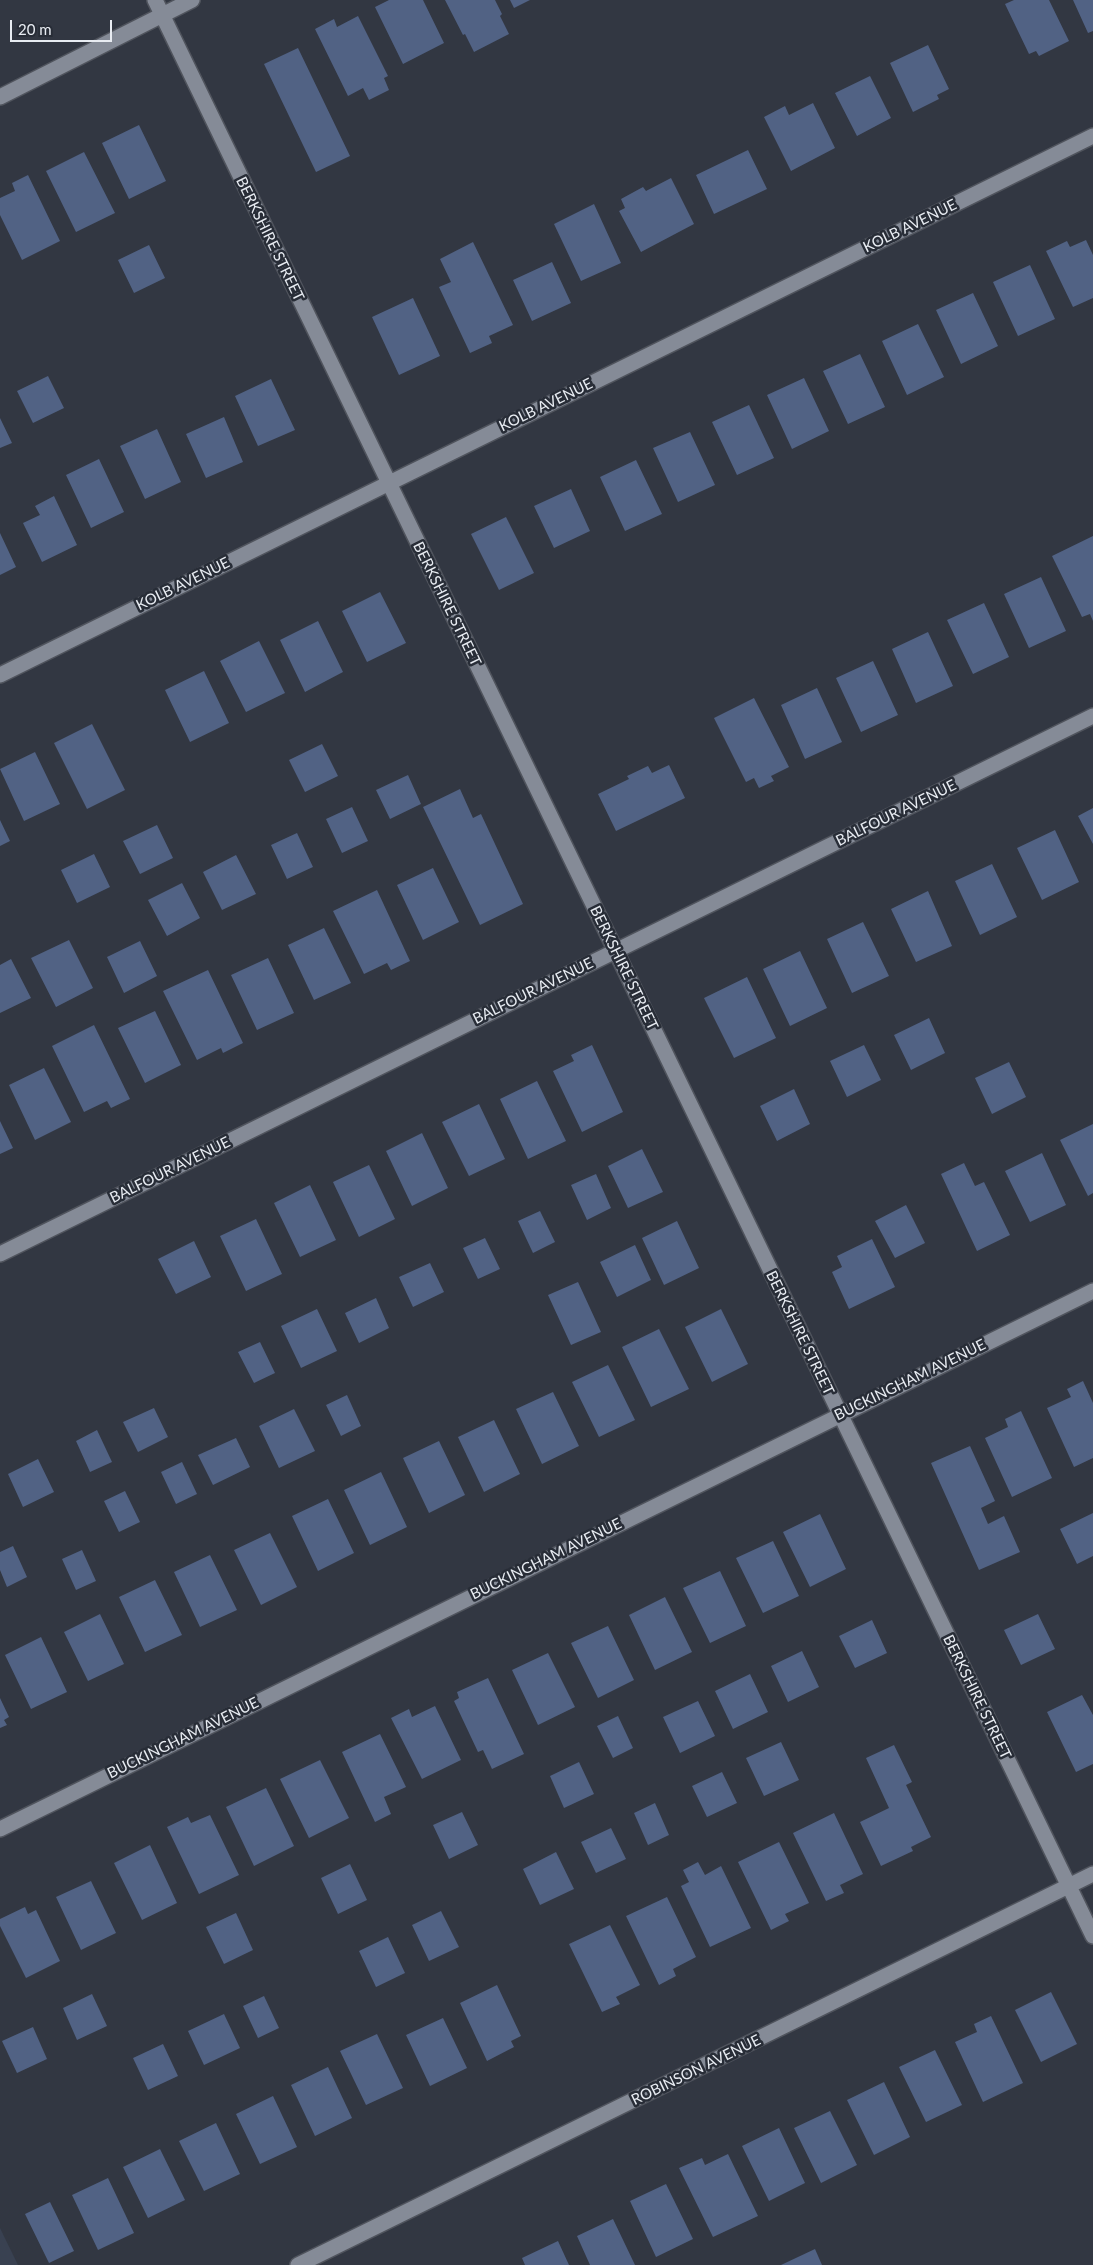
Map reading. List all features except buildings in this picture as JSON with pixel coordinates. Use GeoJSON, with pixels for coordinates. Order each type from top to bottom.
{"type":"FeatureCollection","features":[{"type":"Feature","properties":{"kind":"street","name":"BERKSHIRE STREET"},"geometry":{"type":"LineString","coordinates":[[154,0],[1093,1936]]}},
{"type":"Feature","properties":{"kind":"street"},"geometry":{"type":"LineString","coordinates":[[0,97],[192,0]]}},
{"type":"Feature","properties":{"kind":"street","name":"KOLB AVENUE"},"geometry":{"type":"LineString","coordinates":[[0,675],[1093,136]]}},
{"type":"Feature","properties":{"kind":"street","name":"BALFOUR AVENUE"},"geometry":{"type":"LineString","coordinates":[[0,1254],[1093,716]]}},
{"type":"Feature","properties":{"kind":"street","name":"BUCKINGHAM AVENUE"},"geometry":{"type":"LineString","coordinates":[[0,1829],[1093,1291]]}},
{"type":"Feature","properties":{"kind":"street","name":"ROBINSON AVENUE"},"geometry":{"type":"LineString","coordinates":[[298,2265],[1093,1874]]}},
{"type":"Feature","properties":{"kind":"shaded area"},"geometry":{"type":"Polygon","coordinates":[[[0,2228],[18,2265],[0,2265],[0,2228]]]}}]}
